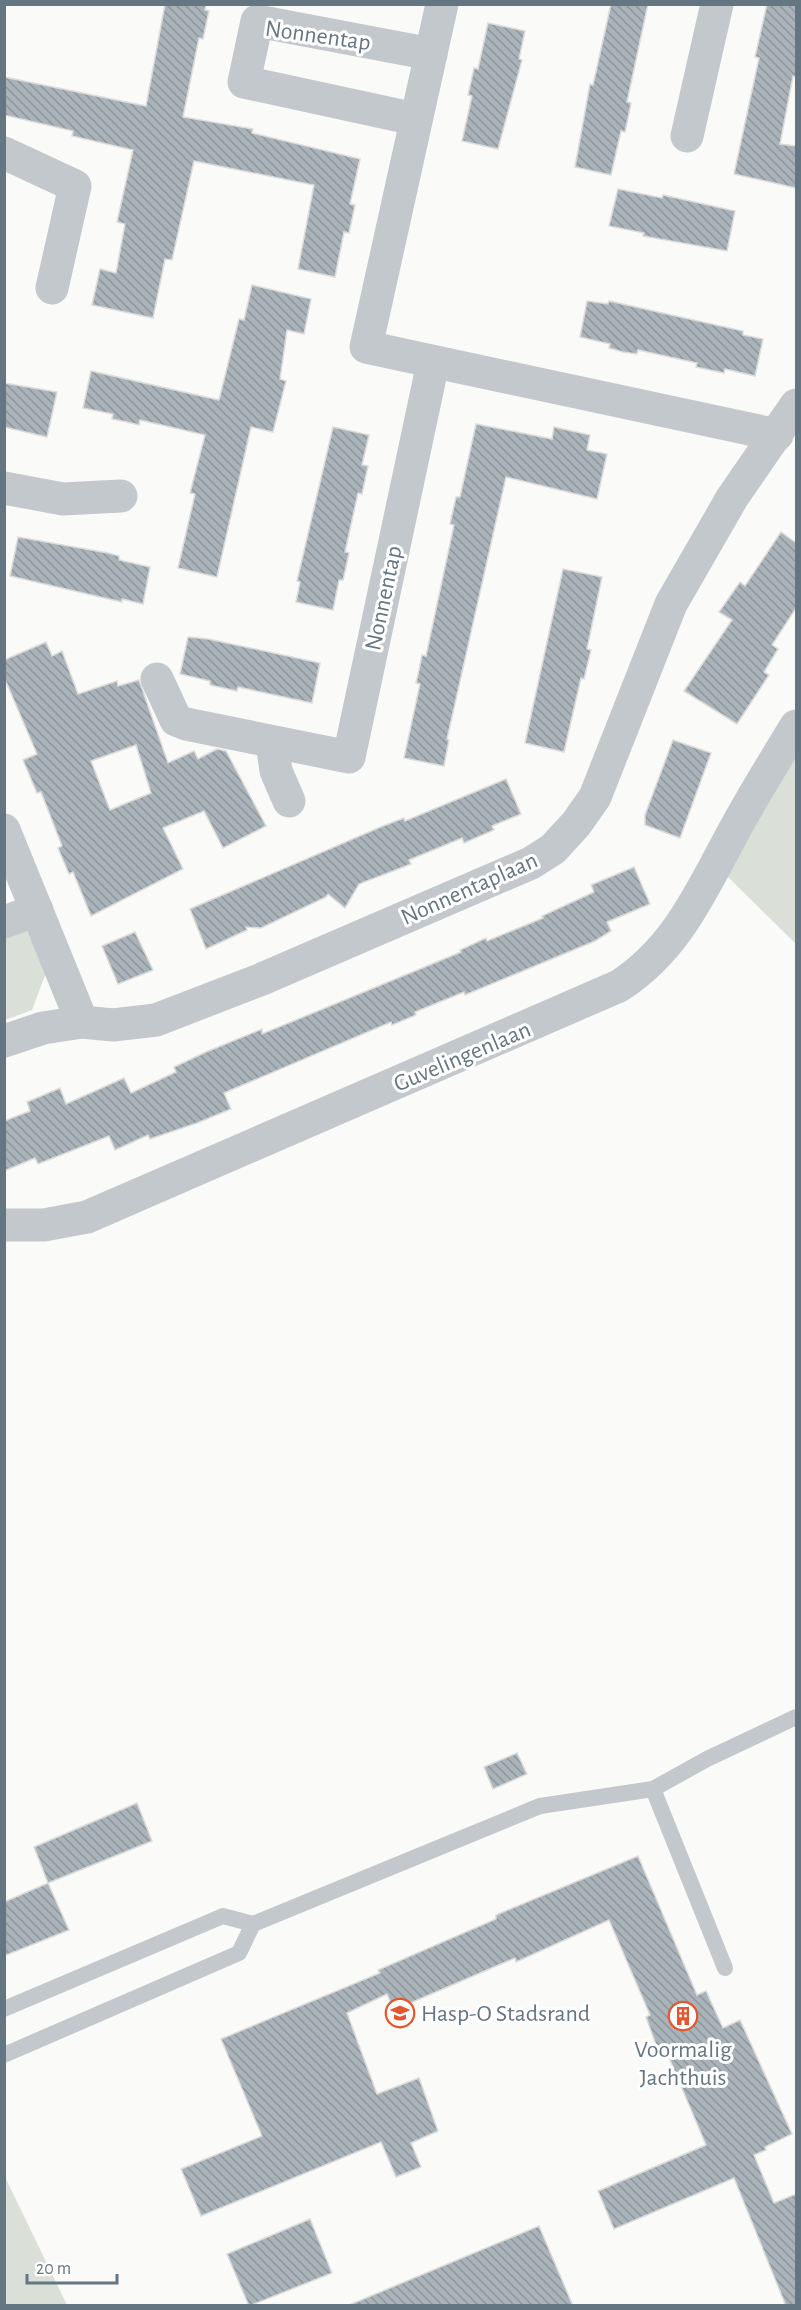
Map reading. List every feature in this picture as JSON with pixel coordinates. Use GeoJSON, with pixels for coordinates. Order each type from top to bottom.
{"type":"FeatureCollection","features":[{"type":"Feature","properties":{"kind":"street"},"geometry":{"type":"LineString","coordinates":[[442,4],[366,347],[777,435]]}},
{"type":"Feature","properties":{"kind":"street"},"geometry":{"type":"LineString","coordinates":[[687,136],[717,4]]}},
{"type":"Feature","properties":{"kind":"street","name":"Nonnentap"},"geometry":{"type":"LineString","coordinates":[[415,119],[244,82],[257,21],[431,54]]}},
{"type":"Feature","properties":{"kind":"street"},"geometry":{"type":"LineString","coordinates":[[4,153],[75,186],[52,288]]}},
{"type":"Feature","properties":{"kind":"street","name":"Nonnentap"},"geometry":{"type":"LineString","coordinates":[[157,679],[176,720],[212,731],[349,757],[433,363]]}},
{"type":"Feature","properties":{"kind":"street","name":"Nonnentaplaan"},"geometry":{"type":"LineString","coordinates":[[4,1041],[44,1028],[82,1022],[113,1025],[156,1020],[262,979],[480,886],[531,863],[553,849],[576,824],[595,797],[671,604],[732,498],[796,405]]}},
{"type":"Feature","properties":{"kind":"street"},"geometry":{"type":"LineString","coordinates":[[4,488],[63,499],[121,496]]}},
{"type":"Feature","properties":{"kind":"street","name":"Guvelingenlaan"},"geometry":{"type":"LineString","coordinates":[[4,1224],[44,1225],[87,1217],[619,986],[654,960],[678,931],[757,788],[796,726]]}},
{"type":"Feature","properties":{"kind":"street"},"geometry":{"type":"LineString","coordinates":[[272,743],[276,771],[289,801]]}},
{"type":"Feature","properties":{"kind":"street"},"geometry":{"type":"LineString","coordinates":[[4,830],[82,1022]]}},
{"type":"Feature","properties":{"kind":"street"},"geometry":{"type":"LineString","coordinates":[[4,922],[37,910]]}},
{"type":"Feature","properties":{"kind":"lane"},"geometry":{"type":"LineString","coordinates":[[4,2009],[223,1916],[253,1924],[540,1806],[653,1789],[707,1759],[796,1716]]}},
{"type":"Feature","properties":{"kind":"lane"},"geometry":{"type":"LineString","coordinates":[[653,1789],[725,1968]]}},
{"type":"Feature","properties":{"kind":"lane"},"geometry":{"type":"LineString","coordinates":[[4,2055],[239,1953],[253,1924]]}},
{"type":"Feature","properties":{"kind":"shaded area"},"geometry":{"type":"Polygon","coordinates":[[[796,749],[796,944],[725,874],[796,749]]]}},
{"type":"Feature","properties":{"kind":"shaded area"},"geometry":{"type":"Polygon","coordinates":[[[26,929],[46,973],[32,1010],[5,1020],[5,937],[26,929]]]}},
{"type":"Feature","properties":{"kind":"shaded area"},"geometry":{"type":"Polygon","coordinates":[[[5,2177],[67,2305],[5,2305],[5,2177]]]}},
{"type":"Feature","properties":{"kind":"building"},"geometry":{"type":"Polygon","coordinates":[[[165,4],[206,4],[205,10],[209,11],[203,39],[199,38],[183,117],[253,129],[252,133],[360,159],[350,204],[355,205],[349,233],[344,232],[335,277],[298,269],[314,185],[194,161],[172,260],[165,259],[153,318],[92,305],[100,269],[116,273],[125,224],[117,222],[133,150],[72,136],[73,131],[4,115],[4,77],[146,106],[165,4]]]}},
{"type":"Feature","properties":{"kind":"building"},"geometry":{"type":"Polygon","coordinates":[[[611,4],[648,4],[627,102],[631,103],[625,132],[621,131],[611,175],[575,167],[590,84],[593,85],[611,4]]]}},
{"type":"Feature","properties":{"kind":"building"},"geometry":{"type":"Polygon","coordinates":[[[767,4],[796,4],[796,77],[793,76],[780,144],[796,146],[796,188],[734,174],[759,58],[755,57],[767,4]]]}},
{"type":"Feature","properties":{"kind":"building"},"geometry":{"type":"Polygon","coordinates":[[[488,23],[525,31],[519,59],[522,60],[498,149],[462,141],[472,96],[468,95],[474,68],[478,69],[488,23]]]}},
{"type":"Feature","properties":{"kind":"building"},"geometry":{"type":"Polygon","coordinates":[[[618,189],[662,198],[663,195],[735,211],[727,251],[643,236],[644,233],[609,226],[618,189]]]}},
{"type":"Feature","properties":{"kind":"building"},"geometry":{"type":"Polygon","coordinates":[[[252,285],[311,299],[304,334],[287,330],[280,379],[286,381],[273,432],[251,427],[217,577],[178,568],[195,494],[190,493],[205,435],[140,420],[139,425],[112,419],[113,414],[83,408],[91,371],[219,400],[239,319],[244,320],[252,285]]]}},
{"type":"Feature","properties":{"kind":"building"},"geometry":{"type":"Polygon","coordinates":[[[587,301],[608,304],[609,301],[743,331],[743,335],[763,339],[755,376],[725,369],[724,373],[696,367],[697,363],[638,350],[637,354],[623,352],[609,348],[610,344],[580,337],[587,301]]]}},
{"type":"Feature","properties":{"kind":"building"},"geometry":{"type":"Polygon","coordinates":[[[4,383],[57,392],[47,437],[4,427],[4,383]]]}},
{"type":"Feature","properties":{"kind":"building"},"geometry":{"type":"Polygon","coordinates":[[[476,424],[552,439],[554,427],[590,435],[587,450],[607,454],[597,499],[506,477],[447,739],[449,740],[444,766],[404,758],[420,684],[416,683],[422,655],[426,656],[454,525],[450,524],[456,497],[460,497],[476,424]]]}},
{"type":"Feature","properties":{"kind":"building"},"geometry":{"type":"Polygon","coordinates":[[[333,427],[369,435],[362,465],[368,466],[362,494],[358,493],[345,552],[349,553],[343,580],[339,580],[333,610],[296,602],[300,582],[297,581],[333,427]]]}},
{"type":"Feature","properties":{"kind":"building"},"geometry":{"type":"Polygon","coordinates":[[[781,532],[796,543],[796,608],[772,645],[778,649],[764,672],[769,675],[737,724],[684,691],[732,620],[719,612],[740,582],[745,586],[781,532]]]}},
{"type":"Feature","properties":{"kind":"building"},"geometry":{"type":"Polygon","coordinates":[[[18,537],[108,553],[119,556],[119,560],[150,567],[143,604],[122,599],[122,602],[10,576],[18,537]]]}},
{"type":"Feature","properties":{"kind":"building"},"geometry":{"type":"Polygon","coordinates":[[[563,569],[602,577],[587,649],[591,650],[584,679],[581,678],[564,752],[525,743],[563,569]]]}},
{"type":"Feature","properties":{"kind":"building"},"geometry":{"type":"Polygon","coordinates":[[[188,637],[208,639],[320,663],[312,703],[238,687],[237,691],[210,685],[210,681],[180,674],[188,637]]]}},
{"type":"Feature","properties":{"kind":"building"},"geometry":{"type":"Polygon","coordinates":[[[46,642],[52,656],[62,651],[78,694],[117,681],[118,686],[139,680],[168,763],[194,751],[198,759],[217,749],[226,751],[266,826],[223,848],[204,811],[163,828],[183,869],[91,916],[73,872],[69,874],[58,848],[62,846],[41,792],[37,793],[23,760],[37,754],[4,677],[4,660],[46,642]],[[136,745],[91,761],[110,810],[151,793],[136,745]]]}},
{"type":"Feature","properties":{"kind":"building"},"geometry":{"type":"Polygon","coordinates":[[[673,740],[711,753],[680,838],[645,825],[645,815],[673,740]]]}},
{"type":"Feature","properties":{"kind":"building"},"geometry":{"type":"Polygon","coordinates":[[[506,779],[521,814],[492,826],[494,830],[464,843],[462,838],[409,860],[411,864],[359,884],[345,908],[328,894],[261,928],[246,927],[247,930],[206,949],[190,909],[383,826],[404,818],[405,821],[506,779]]]}},
{"type":"Feature","properties":{"kind":"building"},"geometry":{"type":"Polygon","coordinates":[[[634,867],[650,904],[607,922],[611,931],[595,941],[465,995],[464,992],[415,1012],[416,1015],[392,1025],[391,1022],[224,1093],[231,1109],[197,1123],[150,1139],[148,1135],[115,1150],[109,1136],[38,1164],[35,1158],[4,1171],[4,1121],[30,1111],[27,1102],[60,1088],[66,1104],[124,1078],[131,1093],[176,1072],[174,1067],[206,1052],[262,1029],[262,1034],[461,952],[460,950],[486,938],[487,941],[543,918],[542,916],[594,892],[591,885],[634,867]]]}},
{"type":"Feature","properties":{"kind":"building"},"geometry":{"type":"Polygon","coordinates":[[[135,932],[153,970],[118,984],[102,946],[135,932]]]}},
{"type":"Feature","properties":{"kind":"building"},"geometry":{"type":"Polygon","coordinates":[[[517,1753],[527,1774],[493,1789],[484,1767],[517,1753]]]}},
{"type":"Feature","properties":{"kind":"building"},"geometry":{"type":"Polygon","coordinates":[[[137,1803],[152,1841],[48,1883],[34,1847],[137,1803]]]}},
{"type":"Feature","properties":{"kind":"building"},"geometry":{"type":"Polygon","coordinates":[[[638,1856],[697,1995],[706,1991],[723,2028],[740,2020],[792,2134],[754,2155],[774,2203],[796,2194],[796,2306],[786,2306],[734,2178],[614,2229],[598,2191],[706,2145],[667,2053],[660,2056],[646,2017],[650,2015],[609,1920],[516,1962],[515,1958],[394,2010],[387,1994],[347,2013],[377,2094],[419,2078],[438,2131],[411,2143],[421,2167],[396,2177],[381,2142],[201,2216],[181,2169],[262,2136],[221,2039],[380,1973],[378,1970],[496,1919],[496,1915],[638,1856]]]}},
{"type":"Feature","properties":{"kind":"building"},"geometry":{"type":"Polygon","coordinates":[[[48,1883],[69,1930],[4,1956],[4,1902],[48,1883]]]}},
{"type":"Feature","properties":{"kind":"building"},"geometry":{"type":"Polygon","coordinates":[[[310,2219],[332,2273],[249,2306],[227,2254],[310,2219]]]}},
{"type":"Feature","properties":{"kind":"building"},"geometry":{"type":"Polygon","coordinates":[[[539,2226],[573,2306],[349,2306],[349,2305],[539,2226]]]}},
{"type":"Feature","properties":{"kind":"place","name":"Hasp-O Stadsrand"},"geometry":{"type":"Point","coordinates":[400,2013]}},
{"type":"Feature","properties":{"kind":"place","name":"Voormalig Jachthuis"},"geometry":{"type":"Point","coordinates":[683,2016]}}]}
